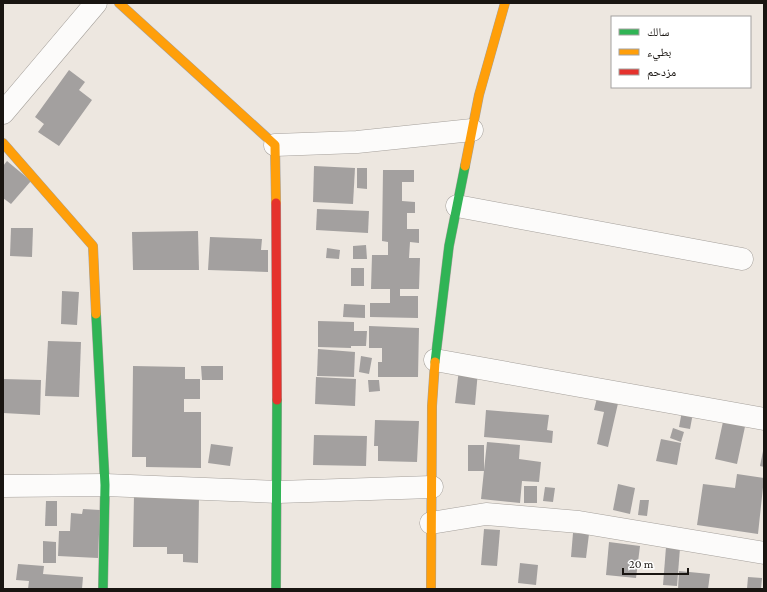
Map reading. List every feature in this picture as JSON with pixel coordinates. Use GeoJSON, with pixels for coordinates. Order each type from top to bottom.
{"type":"FeatureCollection","features":[{"type":"Feature","properties":{"kind":"street"},"geometry":{"type":"LineString","coordinates":[[3,113],[96,3]]}},
{"type":"Feature","properties":{"kind":"street"},"geometry":{"type":"LineString","coordinates":[[119,3],[276,145],[358,142],[472,130]]}},
{"type":"Feature","properties":{"kind":"street"},"geometry":{"type":"LineString","coordinates":[[431,589],[432,406],[435,360],[449,246],[479,95],[505,3]]}},
{"type":"Feature","properties":{"kind":"street"},"geometry":{"type":"LineString","coordinates":[[3,142],[93,246],[105,485],[103,589]]}},
{"type":"Feature","properties":{"kind":"street"},"geometry":{"type":"LineString","coordinates":[[276,145],[278,492],[276,589]]}},
{"type":"Feature","properties":{"kind":"street"},"geometry":{"type":"LineString","coordinates":[[457,206],[742,259]]}},
{"type":"Feature","properties":{"kind":"street"},"geometry":{"type":"LineString","coordinates":[[435,360],[764,419]]}},
{"type":"Feature","properties":{"kind":"street"},"geometry":{"type":"LineString","coordinates":[[3,486],[105,485],[278,492],[432,487]]}},
{"type":"Feature","properties":{"kind":"street"},"geometry":{"type":"LineString","coordinates":[[431,523],[486,514],[579,522],[764,553]]}},
{"type":"Feature","properties":{"kind":"building"},"geometry":{"type":"Polygon","coordinates":[[[69,70],[85,82],[79,90],[92,100],[59,146],[38,132],[44,124],[35,117],[69,70]]]}},
{"type":"Feature","properties":{"kind":"building"},"geometry":{"type":"Polygon","coordinates":[[[7,161],[31,181],[11,204],[3,198],[3,166],[7,161]]]}},
{"type":"Feature","properties":{"kind":"building"},"geometry":{"type":"Polygon","coordinates":[[[314,166],[355,168],[353,204],[313,202],[314,166]]]}},
{"type":"Feature","properties":{"kind":"building"},"geometry":{"type":"Polygon","coordinates":[[[357,168],[367,168],[367,189],[357,188],[357,168]]]}},
{"type":"Feature","properties":{"kind":"building"},"geometry":{"type":"Polygon","coordinates":[[[383,170],[414,170],[414,182],[402,182],[402,201],[415,202],[415,213],[407,213],[407,229],[419,229],[419,243],[410,242],[409,258],[420,258],[419,289],[400,289],[400,296],[418,296],[418,318],[370,317],[370,303],[390,303],[390,289],[371,289],[372,255],[388,255],[388,242],[382,241],[383,170]]]}},
{"type":"Feature","properties":{"kind":"building"},"geometry":{"type":"Polygon","coordinates":[[[317,209],[369,211],[368,233],[316,230],[317,209]]]}},
{"type":"Feature","properties":{"kind":"building"},"geometry":{"type":"Polygon","coordinates":[[[11,228],[33,228],[32,257],[10,256],[11,228]]]}},
{"type":"Feature","properties":{"kind":"building"},"geometry":{"type":"Polygon","coordinates":[[[198,231],[199,270],[133,270],[132,232],[198,231]]]}},
{"type":"Feature","properties":{"kind":"building"},"geometry":{"type":"Polygon","coordinates":[[[210,237],[262,239],[261,250],[268,250],[268,272],[208,270],[210,237]]]}},
{"type":"Feature","properties":{"kind":"building"},"geometry":{"type":"Polygon","coordinates":[[[366,245],[367,259],[353,259],[353,246],[366,245]]]}},
{"type":"Feature","properties":{"kind":"building"},"geometry":{"type":"Polygon","coordinates":[[[327,248],[340,250],[339,259],[326,258],[327,248]]]}},
{"type":"Feature","properties":{"kind":"building"},"geometry":{"type":"Polygon","coordinates":[[[351,268],[364,268],[364,286],[351,286],[351,268]]]}},
{"type":"Feature","properties":{"kind":"building"},"geometry":{"type":"Polygon","coordinates":[[[62,291],[79,292],[77,325],[61,324],[62,291]]]}},
{"type":"Feature","properties":{"kind":"building"},"geometry":{"type":"Polygon","coordinates":[[[344,304],[365,305],[365,318],[343,317],[344,304]]]}},
{"type":"Feature","properties":{"kind":"building"},"geometry":{"type":"Polygon","coordinates":[[[318,321],[354,322],[354,331],[367,331],[366,346],[351,346],[351,348],[318,347],[318,321]]]}},
{"type":"Feature","properties":{"kind":"building"},"geometry":{"type":"Polygon","coordinates":[[[369,326],[419,328],[418,377],[378,377],[378,362],[382,362],[382,348],[369,348],[369,326]]]}},
{"type":"Feature","properties":{"kind":"building"},"geometry":{"type":"Polygon","coordinates":[[[48,341],[81,342],[79,397],[45,396],[48,341]]]}},
{"type":"Feature","properties":{"kind":"building"},"geometry":{"type":"Polygon","coordinates":[[[318,349],[355,352],[354,377],[317,376],[318,349]]]}},
{"type":"Feature","properties":{"kind":"building"},"geometry":{"type":"Polygon","coordinates":[[[361,356],[372,358],[369,374],[359,372],[361,356]]]}},
{"type":"Feature","properties":{"kind":"building"},"geometry":{"type":"Polygon","coordinates":[[[133,366],[185,367],[185,379],[200,379],[200,399],[184,399],[184,412],[201,412],[201,468],[146,467],[146,457],[132,457],[133,366]]]}},
{"type":"Feature","properties":{"kind":"building"},"geometry":{"type":"Polygon","coordinates":[[[201,366],[223,366],[223,380],[202,380],[201,366]]]}},
{"type":"Feature","properties":{"kind":"building"},"geometry":{"type":"Polygon","coordinates":[[[459,369],[478,371],[475,405],[455,403],[459,369]]]}},
{"type":"Feature","properties":{"kind":"building"},"geometry":{"type":"Polygon","coordinates":[[[316,377],[356,379],[355,406],[315,404],[316,377]]]}},
{"type":"Feature","properties":{"kind":"building"},"geometry":{"type":"Polygon","coordinates":[[[3,379],[41,380],[40,415],[3,413],[3,379]]]}},
{"type":"Feature","properties":{"kind":"building"},"geometry":{"type":"Polygon","coordinates":[[[368,380],[379,380],[380,391],[369,392],[368,380]]]}},
{"type":"Feature","properties":{"kind":"building"},"geometry":{"type":"Polygon","coordinates":[[[598,394],[619,399],[608,447],[597,444],[604,412],[594,410],[598,394]]]}},
{"type":"Feature","properties":{"kind":"building"},"geometry":{"type":"Polygon","coordinates":[[[486,410],[549,415],[547,430],[553,431],[552,443],[484,437],[486,410]]]}},
{"type":"Feature","properties":{"kind":"building"},"geometry":{"type":"Polygon","coordinates":[[[682,411],[693,413],[690,429],[679,427],[682,411]]]}},
{"type":"Feature","properties":{"kind":"building"},"geometry":{"type":"Polygon","coordinates":[[[724,417],[746,422],[737,464],[715,459],[724,417]]]}},
{"type":"Feature","properties":{"kind":"building"},"geometry":{"type":"Polygon","coordinates":[[[375,420],[419,421],[417,462],[378,461],[378,446],[374,446],[375,420]]]}},
{"type":"Feature","properties":{"kind":"building"},"geometry":{"type":"Polygon","coordinates":[[[673,428],[684,432],[681,442],[670,438],[673,428]]]}},
{"type":"Feature","properties":{"kind":"building"},"geometry":{"type":"Polygon","coordinates":[[[314,435],[367,436],[366,466],[313,465],[314,435]]]}},
{"type":"Feature","properties":{"kind":"building"},"geometry":{"type":"Polygon","coordinates":[[[661,439],[681,443],[677,465],[656,461],[661,439]]]}},
{"type":"Feature","properties":{"kind":"building"},"geometry":{"type":"Polygon","coordinates":[[[487,442],[520,445],[519,459],[541,462],[539,482],[522,481],[520,503],[481,499],[487,442]]]}},
{"type":"Feature","properties":{"kind":"building"},"geometry":{"type":"Polygon","coordinates":[[[211,444],[233,447],[230,466],[208,463],[211,444]]]}},
{"type":"Feature","properties":{"kind":"building"},"geometry":{"type":"Polygon","coordinates":[[[468,445],[484,445],[484,471],[468,471],[468,445]]]}},
{"type":"Feature","properties":{"kind":"building"},"geometry":{"type":"Polygon","coordinates":[[[764,451],[764,467],[760,466],[764,451]]]}},
{"type":"Feature","properties":{"kind":"building"},"geometry":{"type":"Polygon","coordinates":[[[737,474],[764,478],[758,534],[697,525],[703,484],[735,488],[737,474]]]}},
{"type":"Feature","properties":{"kind":"building"},"geometry":{"type":"Polygon","coordinates":[[[618,484],[635,488],[630,514],[613,510],[618,484]]]}},
{"type":"Feature","properties":{"kind":"building"},"geometry":{"type":"Polygon","coordinates":[[[524,486],[537,486],[537,503],[524,503],[524,486]]]}},
{"type":"Feature","properties":{"kind":"building"},"geometry":{"type":"Polygon","coordinates":[[[545,487],[555,488],[553,502],[543,501],[545,487]]]}},
{"type":"Feature","properties":{"kind":"building"},"geometry":{"type":"Polygon","coordinates":[[[134,495],[199,496],[198,563],[183,562],[183,554],[167,554],[167,547],[133,547],[134,495]]]}},
{"type":"Feature","properties":{"kind":"building"},"geometry":{"type":"Polygon","coordinates":[[[640,500],[649,500],[647,516],[638,515],[640,500]]]}},
{"type":"Feature","properties":{"kind":"building"},"geometry":{"type":"Polygon","coordinates":[[[46,501],[57,501],[57,526],[45,526],[46,501]]]}},
{"type":"Feature","properties":{"kind":"building"},"geometry":{"type":"Polygon","coordinates":[[[83,509],[100,510],[98,558],[58,556],[59,531],[70,531],[71,513],[82,514],[83,509]]]}},
{"type":"Feature","properties":{"kind":"building"},"geometry":{"type":"Polygon","coordinates":[[[484,529],[500,530],[497,566],[481,565],[484,529]]]}},
{"type":"Feature","properties":{"kind":"building"},"geometry":{"type":"Polygon","coordinates":[[[573,533],[589,534],[586,558],[571,557],[573,533]]]}},
{"type":"Feature","properties":{"kind":"building"},"geometry":{"type":"Polygon","coordinates":[[[43,541],[56,542],[56,563],[43,563],[43,541]]]}},
{"type":"Feature","properties":{"kind":"building"},"geometry":{"type":"Polygon","coordinates":[[[609,542],[640,546],[636,578],[606,575],[609,542]]]}},
{"type":"Feature","properties":{"kind":"building"},"geometry":{"type":"Polygon","coordinates":[[[666,547],[680,548],[677,586],[663,585],[666,547]]]}},
{"type":"Feature","properties":{"kind":"building"},"geometry":{"type":"Polygon","coordinates":[[[520,563],[538,565],[536,585],[518,583],[520,563]]]}},
{"type":"Feature","properties":{"kind":"building"},"geometry":{"type":"Polygon","coordinates":[[[18,564],[44,566],[43,574],[83,577],[82,589],[28,589],[29,581],[16,580],[18,564]]]}},
{"type":"Feature","properties":{"kind":"building"},"geometry":{"type":"Polygon","coordinates":[[[679,571],[710,574],[708,589],[678,589],[679,571]]]}},
{"type":"Feature","properties":{"kind":"building"},"geometry":{"type":"Polygon","coordinates":[[[748,577],[762,578],[761,589],[747,589],[748,577]]]}},
{"type":"Feature","properties":{"kind":"traffic: fast"},"geometry":{"type":"LineString","coordinates":[[435,362],[449,246],[465,166]]}},
{"type":"Feature","properties":{"kind":"traffic: fast"},"geometry":{"type":"LineString","coordinates":[[96,314],[105,485],[103,589]]}},
{"type":"Feature","properties":{"kind":"traffic: fast"},"geometry":{"type":"LineString","coordinates":[[276,589],[277,400]]}},
{"type":"Feature","properties":{"kind":"traffic: slow"},"geometry":{"type":"LineString","coordinates":[[119,3],[275,145],[276,203]]}},
{"type":"Feature","properties":{"kind":"traffic: slow"},"geometry":{"type":"LineString","coordinates":[[465,166],[479,95],[505,3]]}},
{"type":"Feature","properties":{"kind":"traffic: slow"},"geometry":{"type":"LineString","coordinates":[[3,143],[93,246],[96,314]]}},
{"type":"Feature","properties":{"kind":"traffic: slow"},"geometry":{"type":"LineString","coordinates":[[431,589],[432,406],[435,362]]}},
{"type":"Feature","properties":{"kind":"traffic: jam"},"geometry":{"type":"LineString","coordinates":[[276,203],[277,400]]}}]}
